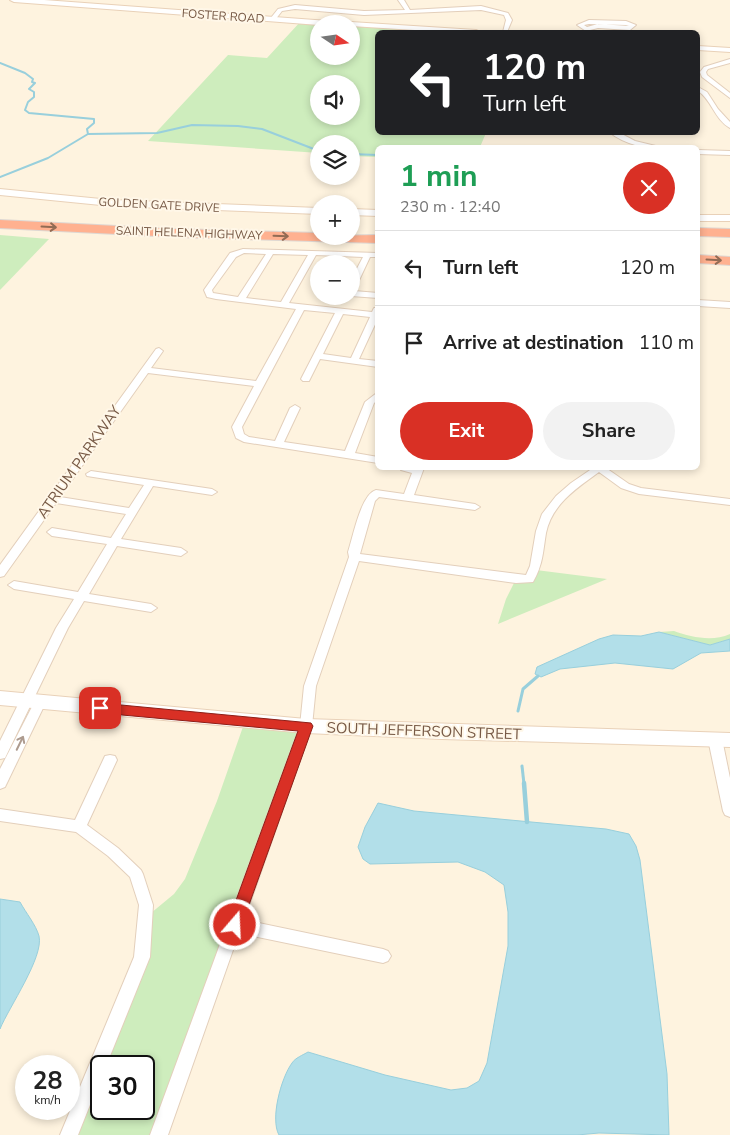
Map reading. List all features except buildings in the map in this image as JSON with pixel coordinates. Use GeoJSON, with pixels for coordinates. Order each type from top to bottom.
{"type":"FeatureCollection","features":[{"type":"Feature","properties":{"kind":"highway","name":"SAINT HELENA HIGHWAY"},"geometry":{"type":"LineString","coordinates":[[0,213],[182,222],[310,226]]}},
{"type":"Feature","properties":{"kind":"highway","name":"SAINT HELENA HIGHWAY"},"geometry":{"type":"LineString","coordinates":[[0,224],[175,233],[375,239]]}},
{"type":"Feature","properties":{"kind":"highway"},"geometry":{"type":"LineString","coordinates":[[360,226],[375,227]]}},
{"type":"Feature","properties":{"kind":"highway"},"geometry":{"type":"LineString","coordinates":[[700,227],[730,226]]}},
{"type":"Feature","properties":{"kind":"highway"},"geometry":{"type":"LineString","coordinates":[[700,232],[730,233]]}},
{"type":"Feature","properties":{"kind":"highway"},"geometry":{"type":"LineString","coordinates":[[700,243],[730,244]]}},
{"type":"Feature","properties":{"kind":"highway"},"geometry":{"type":"LineString","coordinates":[[700,259],[730,261]]}},
{"type":"Feature","properties":{"kind":"street","name":"FOSTER ROAD"},"geometry":{"type":"LineString","coordinates":[[14,0],[310,22]]}},
{"type":"Feature","properties":{"kind":"street"},"geometry":{"type":"LineString","coordinates":[[273,19],[277,13],[285,8],[289,0]]}},
{"type":"Feature","properties":{"kind":"street"},"geometry":{"type":"LineString","coordinates":[[400,0],[408,10]]}},
{"type":"Feature","properties":{"kind":"street"},"geometry":{"type":"LineString","coordinates":[[475,0],[481,8]]}},
{"type":"Feature","properties":{"kind":"street"},"geometry":{"type":"LineString","coordinates":[[285,8],[364,13],[481,8],[506,14],[508,20],[506,30]]}},
{"type":"Feature","properties":{"kind":"street"},"geometry":{"type":"LineString","coordinates":[[439,9],[444,16]]}},
{"type":"Feature","properties":{"kind":"street"},"geometry":{"type":"LineString","coordinates":[[585,30],[581,23],[626,23],[633,25],[630,28],[598,26],[588,30]]}},
{"type":"Feature","properties":{"kind":"street"},"geometry":{"type":"LineString","coordinates":[[360,25],[445,30]]}},
{"type":"Feature","properties":{"kind":"street"},"geometry":{"type":"LineString","coordinates":[[700,48],[730,50]]}},
{"type":"Feature","properties":{"kind":"street"},"geometry":{"type":"LineString","coordinates":[[730,61],[706,68],[703,72],[704,76],[730,96]]}},
{"type":"Feature","properties":{"kind":"street"},"geometry":{"type":"LineString","coordinates":[[700,90],[705,93],[715,110],[730,126]]}},
{"type":"Feature","properties":{"kind":"street"},"geometry":{"type":"LineString","coordinates":[[618,135],[633,143],[644,145]]}},
{"type":"Feature","properties":{"kind":"street"},"geometry":{"type":"LineString","coordinates":[[700,152],[730,153]]}},
{"type":"Feature","properties":{"kind":"street","name":"GOLDEN GATE DRIVE"},"geometry":{"type":"LineString","coordinates":[[0,192],[112,203],[310,211]]}},
{"type":"Feature","properties":{"kind":"street"},"geometry":{"type":"LineString","coordinates":[[360,212],[375,213]]}},
{"type":"Feature","properties":{"kind":"street"},"geometry":{"type":"LineString","coordinates":[[700,218],[730,218]]}},
{"type":"Feature","properties":{"kind":"street"},"geometry":{"type":"LineString","coordinates":[[375,255],[243,251],[233,255],[208,290],[210,295],[216,297],[340,311],[375,312]]}},
{"type":"Feature","properties":{"kind":"street"},"geometry":{"type":"LineString","coordinates":[[241,299],[271,252]]}},
{"type":"Feature","properties":{"kind":"street"},"geometry":{"type":"LineString","coordinates":[[284,304],[313,253]]}},
{"type":"Feature","properties":{"kind":"street"},"geometry":{"type":"LineString","coordinates":[[360,270],[368,254]]}},
{"type":"Feature","properties":{"kind":"street"},"geometry":{"type":"LineString","coordinates":[[360,294],[375,296]]}},
{"type":"Feature","properties":{"kind":"street"},"geometry":{"type":"LineString","coordinates":[[700,303],[730,305]]}},
{"type":"Feature","properties":{"kind":"street"},"geometry":{"type":"LineString","coordinates":[[302,306],[237,426],[239,436],[246,440],[350,454],[375,459]]}},
{"type":"Feature","properties":{"kind":"street"},"geometry":{"type":"LineString","coordinates":[[306,379],[340,311]]}},
{"type":"Feature","properties":{"kind":"street"},"geometry":{"type":"LineString","coordinates":[[354,361],[373,330]]}},
{"type":"Feature","properties":{"kind":"street","name":"ATRIUM PARKWAY"},"geometry":{"type":"LineString","coordinates":[[0,573],[159,350]]}},
{"type":"Feature","properties":{"kind":"street"},"geometry":{"type":"LineString","coordinates":[[317,356],[375,364]]}},
{"type":"Feature","properties":{"kind":"street"},"geometry":{"type":"LineString","coordinates":[[145,370],[259,384]]}},
{"type":"Feature","properties":{"kind":"street"},"geometry":{"type":"LineString","coordinates":[[350,454],[370,402],[375,398]]}},
{"type":"Feature","properties":{"kind":"street"},"geometry":{"type":"LineString","coordinates":[[278,445],[295,408]]}},
{"type":"Feature","properties":{"kind":"street"},"geometry":{"type":"LineString","coordinates":[[408,498],[419,470]]}},
{"type":"Feature","properties":{"kind":"street"},"geometry":{"type":"LineString","coordinates":[[355,557],[516,579],[529,579],[536,570],[543,524],[561,495],[596,470]]}},
{"type":"Feature","properties":{"kind":"street"},"geometry":{"type":"LineString","coordinates":[[602,470],[624,486],[639,491],[730,502]]}},
{"type":"Feature","properties":{"kind":"street"},"geometry":{"type":"LineString","coordinates":[[91,474],[212,492]]}},
{"type":"Feature","properties":{"kind":"street"},"geometry":{"type":"LineString","coordinates":[[0,782],[80,596],[150,483]]}},
{"type":"Feature","properties":{"kind":"street"},"geometry":{"type":"LineString","coordinates":[[159,1135],[306,726],[310,686],[355,557],[354,552],[370,500],[376,493],[475,507]]}},
{"type":"Feature","properties":{"kind":"street"},"geometry":{"type":"LineString","coordinates":[[52,499],[133,512]]}},
{"type":"Feature","properties":{"kind":"street"},"geometry":{"type":"LineString","coordinates":[[52,532],[181,552]]}},
{"type":"Feature","properties":{"kind":"street"},"geometry":{"type":"LineString","coordinates":[[14,585],[151,608]]}},
{"type":"Feature","properties":{"kind":"street","name":"SOUTH JEFFERSON STREET"},"geometry":{"type":"LineString","coordinates":[[0,698],[306,726],[450,733],[722,740]]}},
{"type":"Feature","properties":{"kind":"street"},"geometry":{"type":"LineString","coordinates":[[0,754],[33,702]]}},
{"type":"Feature","properties":{"kind":"street"},"geometry":{"type":"LineString","coordinates":[[722,740],[730,811]]}},
{"type":"Feature","properties":{"kind":"street"},"geometry":{"type":"LineString","coordinates":[[80,827],[110,760]]}},
{"type":"Feature","properties":{"kind":"street"},"geometry":{"type":"LineString","coordinates":[[0,815],[80,827],[113,852],[136,874],[146,905],[142,957],[68,1135]]}},
{"type":"Feature","properties":{"kind":"street"},"geometry":{"type":"LineString","coordinates":[[235,925],[383,956]]}},
{"type":"Feature","properties":{"kind":"green space"},"geometry":{"type":"Polygon","coordinates":[[[301,21],[310,22],[310,65],[360,65],[360,25],[445,30],[375,30],[375,135],[485,135],[481,145],[375,145],[375,157],[360,156],[360,135],[310,135],[310,152],[148,141],[228,55],[267,58],[301,21]]]}},
{"type":"Feature","properties":{"kind":"green space"},"geometry":{"type":"Polygon","coordinates":[[[0,235],[49,239],[0,290],[0,235]]]}},
{"type":"Feature","properties":{"kind":"green space"},"geometry":{"type":"Polygon","coordinates":[[[536,570],[607,579],[498,624],[506,599],[516,579],[529,579],[536,570]]]}},
{"type":"Feature","properties":{"kind":"green space"},"geometry":{"type":"Polygon","coordinates":[[[674,631],[694,637],[709,638],[730,634],[730,639],[710,645],[659,632],[674,631]]]}},
{"type":"Feature","properties":{"kind":"green space"},"geometry":{"type":"Polygon","coordinates":[[[245,721],[306,726],[159,1135],[69,1135],[75,1120],[80,1120],[80,1108],[90,1084],[90,1120],[155,1120],[155,1055],[102,1055],[142,957],[145,918],[174,894],[185,879],[217,801],[245,721]]]}},
{"type":"Feature","properties":{"kind":"water"},"geometry":{"type":"Polygon","coordinates":[[[659,632],[710,645],[730,639],[730,651],[701,653],[673,669],[615,663],[560,669],[541,677],[535,674],[537,667],[599,639],[613,635],[641,636],[659,632]]]}},
{"type":"Feature","properties":{"kind":"water"},"geometry":{"type":"Polygon","coordinates":[[[378,803],[414,811],[606,829],[629,834],[636,846],[640,860],[667,1074],[669,1135],[599,1133],[577,1135],[279,1135],[276,1109],[284,1078],[293,1061],[308,1052],[385,1075],[451,1090],[467,1088],[479,1081],[487,1063],[508,946],[508,912],[504,885],[485,872],[458,862],[370,864],[363,859],[358,847],[365,827],[378,803]]]}},
{"type":"Feature","properties":{"kind":"water"},"geometry":{"type":"Polygon","coordinates":[[[0,899],[20,902],[38,932],[39,945],[25,982],[0,1029],[0,899]]]}},
{"type":"Feature","properties":{"kind":"waterway"},"geometry":{"type":"LineString","coordinates":[[0,63],[25,73],[33,79],[32,82],[35,83],[29,89],[34,92],[34,97],[28,102],[25,110],[29,113],[94,119],[94,123],[87,129],[88,134]]}},
{"type":"Feature","properties":{"kind":"waterway"},"geometry":{"type":"LineString","coordinates":[[88,134],[157,133],[192,125],[238,126],[262,129],[310,148]]}},
{"type":"Feature","properties":{"kind":"waterway"},"geometry":{"type":"LineString","coordinates":[[0,177],[48,158],[88,134]]}},
{"type":"Feature","properties":{"kind":"waterway"},"geometry":{"type":"LineString","coordinates":[[360,154],[375,155]]}},
{"type":"Feature","properties":{"kind":"waterway"},"geometry":{"type":"LineString","coordinates":[[518,711],[523,689],[538,676]]}},
{"type":"Feature","properties":{"kind":"waterway"},"geometry":{"type":"LineString","coordinates":[[522,766],[524,784]]}},
{"type":"Feature","properties":{"kind":"waterway"},"geometry":{"type":"LineString","coordinates":[[524,783],[527,822]]}},
{"type":"Feature","properties":{"kind":"route"},"geometry":{"type":"LineString","coordinates":[[100,708],[306,726],[235,925]]}}]}
